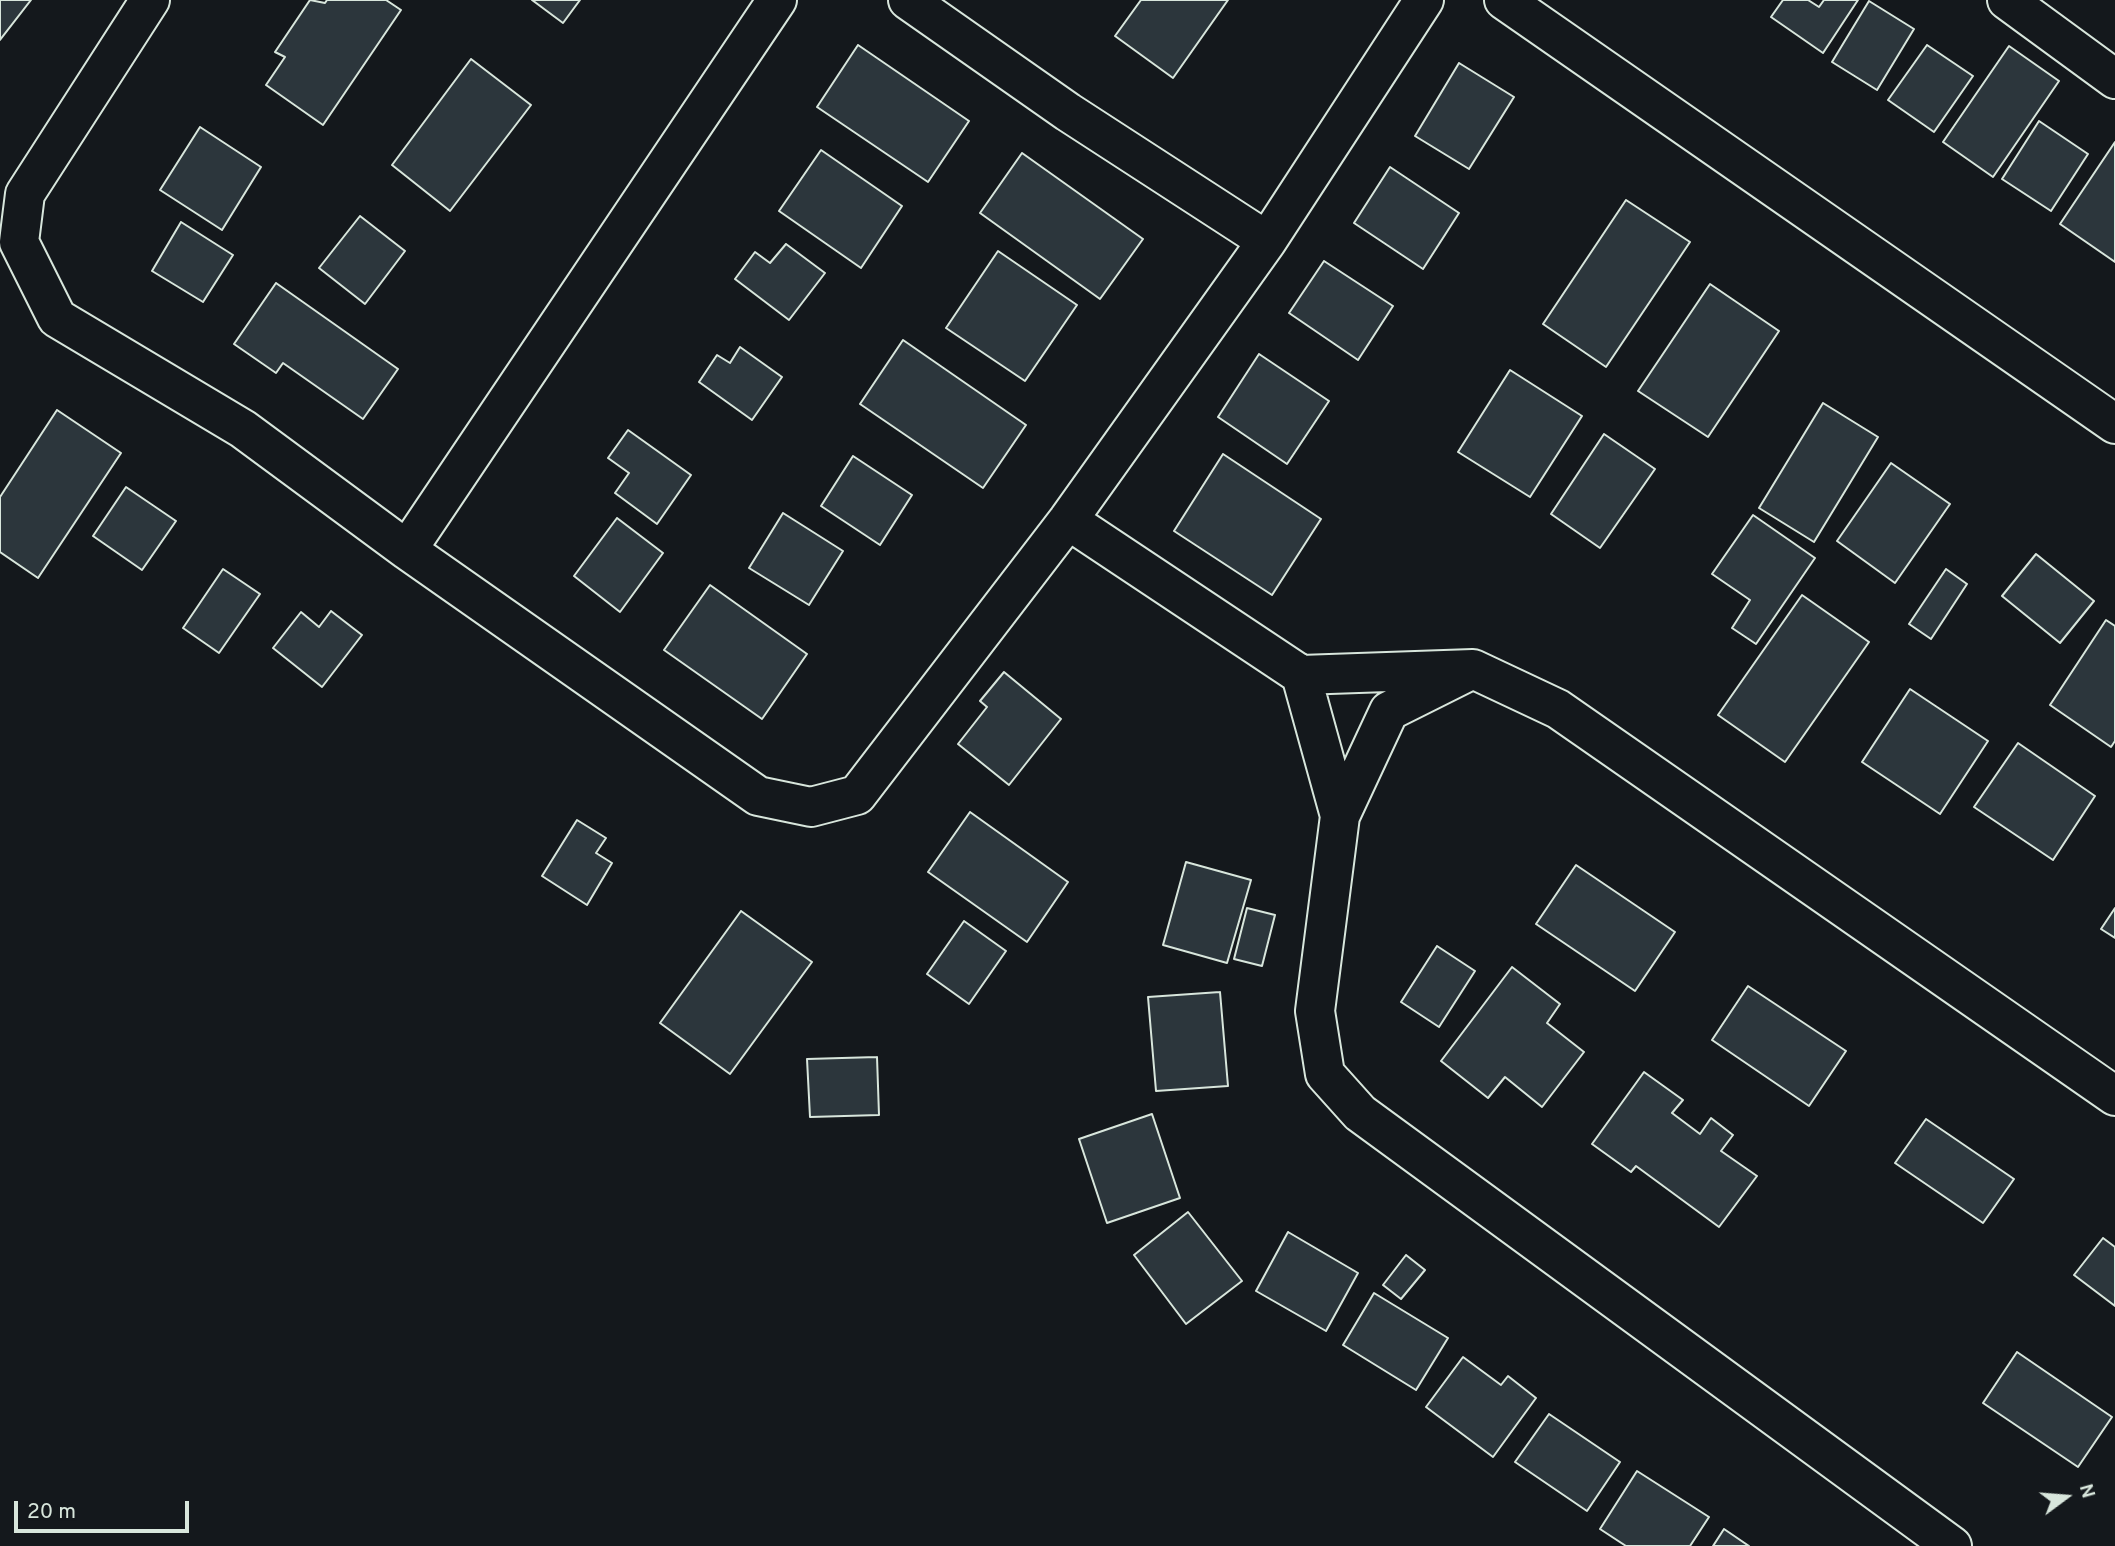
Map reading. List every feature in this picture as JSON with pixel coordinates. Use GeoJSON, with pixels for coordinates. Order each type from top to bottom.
{"type":"FeatureCollection","features":[{"type":"Feature","properties":{"kind":"street"},"geometry":{"type":"LineString","coordinates":[[149,0],[25,194],[19,242],[57,318],[243,429],[407,550],[758,796],[811,807],[857,794],[1068,520],[1267,241],[1424,0]]}},
{"type":"Feature","properties":{"kind":"street"},"geometry":{"type":"LineString","coordinates":[[407,550],[776,0]]}},
{"type":"Feature","properties":{"kind":"street"},"geometry":{"type":"LineString","coordinates":[[908,0],[1068,112],[1267,241]]}},
{"type":"Feature","properties":{"kind":"street"},"geometry":{"type":"LineString","coordinates":[[1504,0],[2115,424]]}},
{"type":"Feature","properties":{"kind":"street"},"geometry":{"type":"LineString","coordinates":[[2007,0],[2115,79]]}},
{"type":"Feature","properties":{"kind":"street"},"geometry":{"type":"LineString","coordinates":[[1068,520],[1301,675],[1473,669],[1559,709],[2115,1096]]}},
{"type":"Feature","properties":{"kind":"street"},"geometry":{"type":"LineString","coordinates":[[1473,669],[1388,711],[1340,816],[1315,1011],[1325,1074],[1360,1113],[1952,1546]]}},
{"type":"Feature","properties":{"kind":"street"},"geometry":{"type":"LineString","coordinates":[[1301,675],[1340,816]]}},
{"type":"Feature","properties":{"kind":"building"},"geometry":{"type":"Polygon","coordinates":[[[0,0],[31,0],[0,40],[0,0]]]}},
{"type":"Feature","properties":{"kind":"building"},"geometry":{"type":"Polygon","coordinates":[[[310,0],[325,3],[327,0],[386,0],[401,10],[323,125],[266,85],[285,57],[275,52],[310,0]]]}},
{"type":"Feature","properties":{"kind":"building"},"geometry":{"type":"Polygon","coordinates":[[[532,0],[580,0],[563,23],[532,0]]]}},
{"type":"Feature","properties":{"kind":"building"},"geometry":{"type":"Polygon","coordinates":[[[1141,0],[1228,0],[1173,78],[1115,36],[1141,0]]]}},
{"type":"Feature","properties":{"kind":"building"},"geometry":{"type":"Polygon","coordinates":[[[1783,0],[1808,0],[1819,7],[1824,0],[1858,0],[1823,53],[1771,17],[1783,0]]]}},
{"type":"Feature","properties":{"kind":"building"},"geometry":{"type":"Polygon","coordinates":[[[1869,1],[1914,29],[1877,90],[1832,62],[1869,1]]]}},
{"type":"Feature","properties":{"kind":"building"},"geometry":{"type":"Polygon","coordinates":[[[858,45],[969,121],[928,182],[817,107],[858,45]]]}},
{"type":"Feature","properties":{"kind":"building"},"geometry":{"type":"Polygon","coordinates":[[[1927,45],[1973,76],[1934,132],[1888,100],[1927,45]]]}},
{"type":"Feature","properties":{"kind":"building"},"geometry":{"type":"Polygon","coordinates":[[[2009,46],[2059,81],[1993,177],[1943,142],[2009,46]]]}},
{"type":"Feature","properties":{"kind":"building"},"geometry":{"type":"Polygon","coordinates":[[[471,59],[531,105],[450,211],[392,165],[471,59]]]}},
{"type":"Feature","properties":{"kind":"building"},"geometry":{"type":"Polygon","coordinates":[[[1459,63],[1514,97],[1469,169],[1415,136],[1459,63]]]}},
{"type":"Feature","properties":{"kind":"building"},"geometry":{"type":"Polygon","coordinates":[[[2039,121],[2088,154],[2051,211],[2002,179],[2039,121]]]}},
{"type":"Feature","properties":{"kind":"building"},"geometry":{"type":"Polygon","coordinates":[[[200,127],[261,167],[222,230],[160,190],[200,127]]]}},
{"type":"Feature","properties":{"kind":"building"},"geometry":{"type":"Polygon","coordinates":[[[2115,142],[2115,262],[2060,224],[2115,142]]]}},
{"type":"Feature","properties":{"kind":"building"},"geometry":{"type":"Polygon","coordinates":[[[821,150],[902,206],[861,268],[779,211],[821,150]]]}},
{"type":"Feature","properties":{"kind":"building"},"geometry":{"type":"Polygon","coordinates":[[[1022,153],[1143,239],[1100,299],[980,213],[1022,153]]]}},
{"type":"Feature","properties":{"kind":"building"},"geometry":{"type":"Polygon","coordinates":[[[1390,167],[1459,213],[1423,269],[1354,223],[1390,167]]]}},
{"type":"Feature","properties":{"kind":"building"},"geometry":{"type":"Polygon","coordinates":[[[1626,200],[1690,242],[1606,367],[1543,324],[1626,200]]]}},
{"type":"Feature","properties":{"kind":"building"},"geometry":{"type":"Polygon","coordinates":[[[360,216],[405,251],[365,304],[319,268],[360,216]]]}},
{"type":"Feature","properties":{"kind":"building"},"geometry":{"type":"Polygon","coordinates":[[[181,222],[233,255],[203,302],[152,271],[181,222]]]}},
{"type":"Feature","properties":{"kind":"building"},"geometry":{"type":"Polygon","coordinates":[[[786,244],[825,273],[789,320],[735,279],[755,252],[770,263],[786,244]]]}},
{"type":"Feature","properties":{"kind":"building"},"geometry":{"type":"Polygon","coordinates":[[[998,251],[1077,305],[1025,381],[946,328],[998,251]]]}},
{"type":"Feature","properties":{"kind":"building"},"geometry":{"type":"Polygon","coordinates":[[[1324,261],[1393,306],[1358,360],[1289,313],[1324,261]]]}},
{"type":"Feature","properties":{"kind":"building"},"geometry":{"type":"Polygon","coordinates":[[[276,283],[398,369],[363,419],[283,363],[276,373],[234,344],[276,283]]]}},
{"type":"Feature","properties":{"kind":"building"},"geometry":{"type":"Polygon","coordinates":[[[1710,284],[1779,331],[1708,437],[1638,391],[1710,284]]]}},
{"type":"Feature","properties":{"kind":"building"},"geometry":{"type":"Polygon","coordinates":[[[903,340],[1026,425],[983,488],[860,404],[903,340]]]}},
{"type":"Feature","properties":{"kind":"building"},"geometry":{"type":"Polygon","coordinates":[[[740,347],[782,377],[752,420],[699,382],[717,355],[730,363],[740,347]]]}},
{"type":"Feature","properties":{"kind":"building"},"geometry":{"type":"Polygon","coordinates":[[[1259,354],[1329,401],[1287,464],[1218,417],[1259,354]]]}},
{"type":"Feature","properties":{"kind":"building"},"geometry":{"type":"Polygon","coordinates":[[[1510,370],[1582,416],[1530,497],[1458,452],[1510,370]]]}},
{"type":"Feature","properties":{"kind":"building"},"geometry":{"type":"Polygon","coordinates":[[[1823,403],[1878,437],[1814,542],[1759,508],[1823,403]]]}},
{"type":"Feature","properties":{"kind":"building"},"geometry":{"type":"Polygon","coordinates":[[[57,410],[121,453],[38,578],[0,552],[0,497],[57,410]]]}},
{"type":"Feature","properties":{"kind":"building"},"geometry":{"type":"Polygon","coordinates":[[[628,430],[691,475],[657,524],[615,493],[629,473],[608,458],[628,430]]]}},
{"type":"Feature","properties":{"kind":"building"},"geometry":{"type":"Polygon","coordinates":[[[1604,434],[1655,469],[1600,548],[1551,514],[1604,434]]]}},
{"type":"Feature","properties":{"kind":"building"},"geometry":{"type":"Polygon","coordinates":[[[1223,454],[1321,519],[1272,595],[1174,531],[1223,454]]]}},
{"type":"Feature","properties":{"kind":"building"},"geometry":{"type":"Polygon","coordinates":[[[853,456],[912,495],[880,545],[821,506],[853,456]]]}},
{"type":"Feature","properties":{"kind":"building"},"geometry":{"type":"Polygon","coordinates":[[[1891,463],[1950,504],[1895,583],[1837,541],[1891,463]]]}},
{"type":"Feature","properties":{"kind":"building"},"geometry":{"type":"Polygon","coordinates":[[[126,487],[176,521],[142,570],[93,536],[126,487]]]}},
{"type":"Feature","properties":{"kind":"building"},"geometry":{"type":"Polygon","coordinates":[[[783,513],[843,551],[809,605],[749,568],[783,513]]]}},
{"type":"Feature","properties":{"kind":"building"},"geometry":{"type":"Polygon","coordinates":[[[1753,515],[1815,558],[1756,644],[1732,628],[1750,600],[1712,574],[1753,515]]]}},
{"type":"Feature","properties":{"kind":"building"},"geometry":{"type":"Polygon","coordinates":[[[617,518],[663,553],[620,612],[574,576],[617,518]]]}},
{"type":"Feature","properties":{"kind":"building"},"geometry":{"type":"Polygon","coordinates":[[[2036,554],[2094,601],[2060,643],[2002,596],[2036,554]]]}},
{"type":"Feature","properties":{"kind":"building"},"geometry":{"type":"Polygon","coordinates":[[[223,569],[260,594],[219,653],[183,628],[223,569]]]}},
{"type":"Feature","properties":{"kind":"building"},"geometry":{"type":"Polygon","coordinates":[[[1946,569],[1967,584],[1931,639],[1909,624],[1946,569]]]}},
{"type":"Feature","properties":{"kind":"building"},"geometry":{"type":"Polygon","coordinates":[[[710,585],[807,654],[762,719],[664,650],[710,585]]]}},
{"type":"Feature","properties":{"kind":"building"},"geometry":{"type":"Polygon","coordinates":[[[1802,595],[1869,642],[1785,762],[1718,715],[1802,595]]]}},
{"type":"Feature","properties":{"kind":"building"},"geometry":{"type":"Polygon","coordinates":[[[331,611],[362,635],[322,687],[273,648],[301,612],[319,627],[331,611]]]}},
{"type":"Feature","properties":{"kind":"building"},"geometry":{"type":"Polygon","coordinates":[[[2106,620],[2115,626],[2115,741],[2111,747],[2050,705],[2106,620]]]}},
{"type":"Feature","properties":{"kind":"building"},"geometry":{"type":"Polygon","coordinates":[[[1004,672],[1061,719],[1009,785],[958,744],[987,707],[980,701],[1004,672]]]}},
{"type":"Feature","properties":{"kind":"building"},"geometry":{"type":"Polygon","coordinates":[[[1910,689],[1988,741],[1940,814],[1862,762],[1910,689]]]}},
{"type":"Feature","properties":{"kind":"building"},"geometry":{"type":"Polygon","coordinates":[[[2018,743],[2095,796],[2053,860],[1974,807],[2018,743]]]}},
{"type":"Feature","properties":{"kind":"building"},"geometry":{"type":"Polygon","coordinates":[[[970,812],[1068,882],[1027,942],[928,872],[970,812]]]}},
{"type":"Feature","properties":{"kind":"building"},"geometry":{"type":"Polygon","coordinates":[[[577,820],[606,838],[596,853],[612,863],[587,905],[542,876],[577,820]]]}},
{"type":"Feature","properties":{"kind":"building"},"geometry":{"type":"Polygon","coordinates":[[[1186,862],[1251,880],[1227,963],[1163,945],[1186,862]]]}},
{"type":"Feature","properties":{"kind":"building"},"geometry":{"type":"Polygon","coordinates":[[[1576,865],[1675,932],[1635,991],[1536,924],[1576,865]]]}},
{"type":"Feature","properties":{"kind":"building"},"geometry":{"type":"Polygon","coordinates":[[[1247,908],[1275,915],[1262,966],[1234,959],[1247,908]]]}},
{"type":"Feature","properties":{"kind":"building"},"geometry":{"type":"Polygon","coordinates":[[[2115,908],[2115,938],[2101,929],[2115,908]]]}},
{"type":"Feature","properties":{"kind":"building"},"geometry":{"type":"Polygon","coordinates":[[[741,911],[812,962],[730,1074],[660,1023],[741,911]]]}},
{"type":"Feature","properties":{"kind":"building"},"geometry":{"type":"Polygon","coordinates":[[[964,921],[1006,951],[969,1004],[927,974],[964,921]]]}},
{"type":"Feature","properties":{"kind":"building"},"geometry":{"type":"Polygon","coordinates":[[[1437,946],[1475,971],[1439,1027],[1401,1002],[1437,946]]]}},
{"type":"Feature","properties":{"kind":"building"},"geometry":{"type":"Polygon","coordinates":[[[1512,967],[1560,1004],[1547,1023],[1584,1052],[1542,1107],[1505,1077],[1488,1098],[1441,1061],[1512,967]]]}},
{"type":"Feature","properties":{"kind":"building"},"geometry":{"type":"Polygon","coordinates":[[[1748,986],[1846,1051],[1809,1106],[1712,1040],[1748,986]]]}},
{"type":"Feature","properties":{"kind":"building"},"geometry":{"type":"Polygon","coordinates":[[[1220,992],[1228,1086],[1156,1091],[1148,997],[1220,992]]]}},
{"type":"Feature","properties":{"kind":"building"},"geometry":{"type":"Polygon","coordinates":[[[877,1057],[879,1115],[810,1117],[807,1059],[877,1057]]]}},
{"type":"Feature","properties":{"kind":"building"},"geometry":{"type":"Polygon","coordinates":[[[1644,1072],[1683,1100],[1672,1113],[1700,1134],[1711,1118],[1733,1135],[1721,1151],[1757,1176],[1719,1227],[1636,1166],[1631,1172],[1592,1144],[1644,1072]]]}},
{"type":"Feature","properties":{"kind":"building"},"geometry":{"type":"Polygon","coordinates":[[[1152,1114],[1180,1198],[1107,1223],[1079,1139],[1152,1114]]]}},
{"type":"Feature","properties":{"kind":"building"},"geometry":{"type":"Polygon","coordinates":[[[1926,1119],[2014,1179],[1983,1223],[1895,1163],[1926,1119]]]}},
{"type":"Feature","properties":{"kind":"building"},"geometry":{"type":"Polygon","coordinates":[[[1188,1212],[1242,1281],[1186,1324],[1134,1255],[1188,1212]]]}},
{"type":"Feature","properties":{"kind":"building"},"geometry":{"type":"Polygon","coordinates":[[[1288,1232],[1358,1273],[1326,1331],[1256,1291],[1288,1232]]]}},
{"type":"Feature","properties":{"kind":"building"},"geometry":{"type":"Polygon","coordinates":[[[2103,1238],[2115,1247],[2115,1306],[2074,1275],[2103,1238]]]}},
{"type":"Feature","properties":{"kind":"building"},"geometry":{"type":"Polygon","coordinates":[[[1406,1255],[1425,1270],[1401,1299],[1383,1285],[1406,1255]]]}},
{"type":"Feature","properties":{"kind":"building"},"geometry":{"type":"Polygon","coordinates":[[[1374,1293],[1448,1338],[1416,1390],[1343,1345],[1374,1293]]]}},
{"type":"Feature","properties":{"kind":"building"},"geometry":{"type":"Polygon","coordinates":[[[2017,1352],[2112,1417],[2078,1467],[1983,1403],[2017,1352]]]}},
{"type":"Feature","properties":{"kind":"building"},"geometry":{"type":"Polygon","coordinates":[[[1463,1357],[1501,1385],[1508,1376],[1536,1398],[1493,1457],[1426,1407],[1463,1357]]]}},
{"type":"Feature","properties":{"kind":"building"},"geometry":{"type":"Polygon","coordinates":[[[1549,1414],[1620,1462],[1587,1511],[1515,1462],[1549,1414]]]}},
{"type":"Feature","properties":{"kind":"building"},"geometry":{"type":"Polygon","coordinates":[[[1637,1471],[1709,1517],[1690,1546],[1626,1546],[1600,1529],[1637,1471]]]}},
{"type":"Feature","properties":{"kind":"building"},"geometry":{"type":"Polygon","coordinates":[[[1724,1529],[1749,1546],[1713,1546],[1724,1529]]]}}]}
